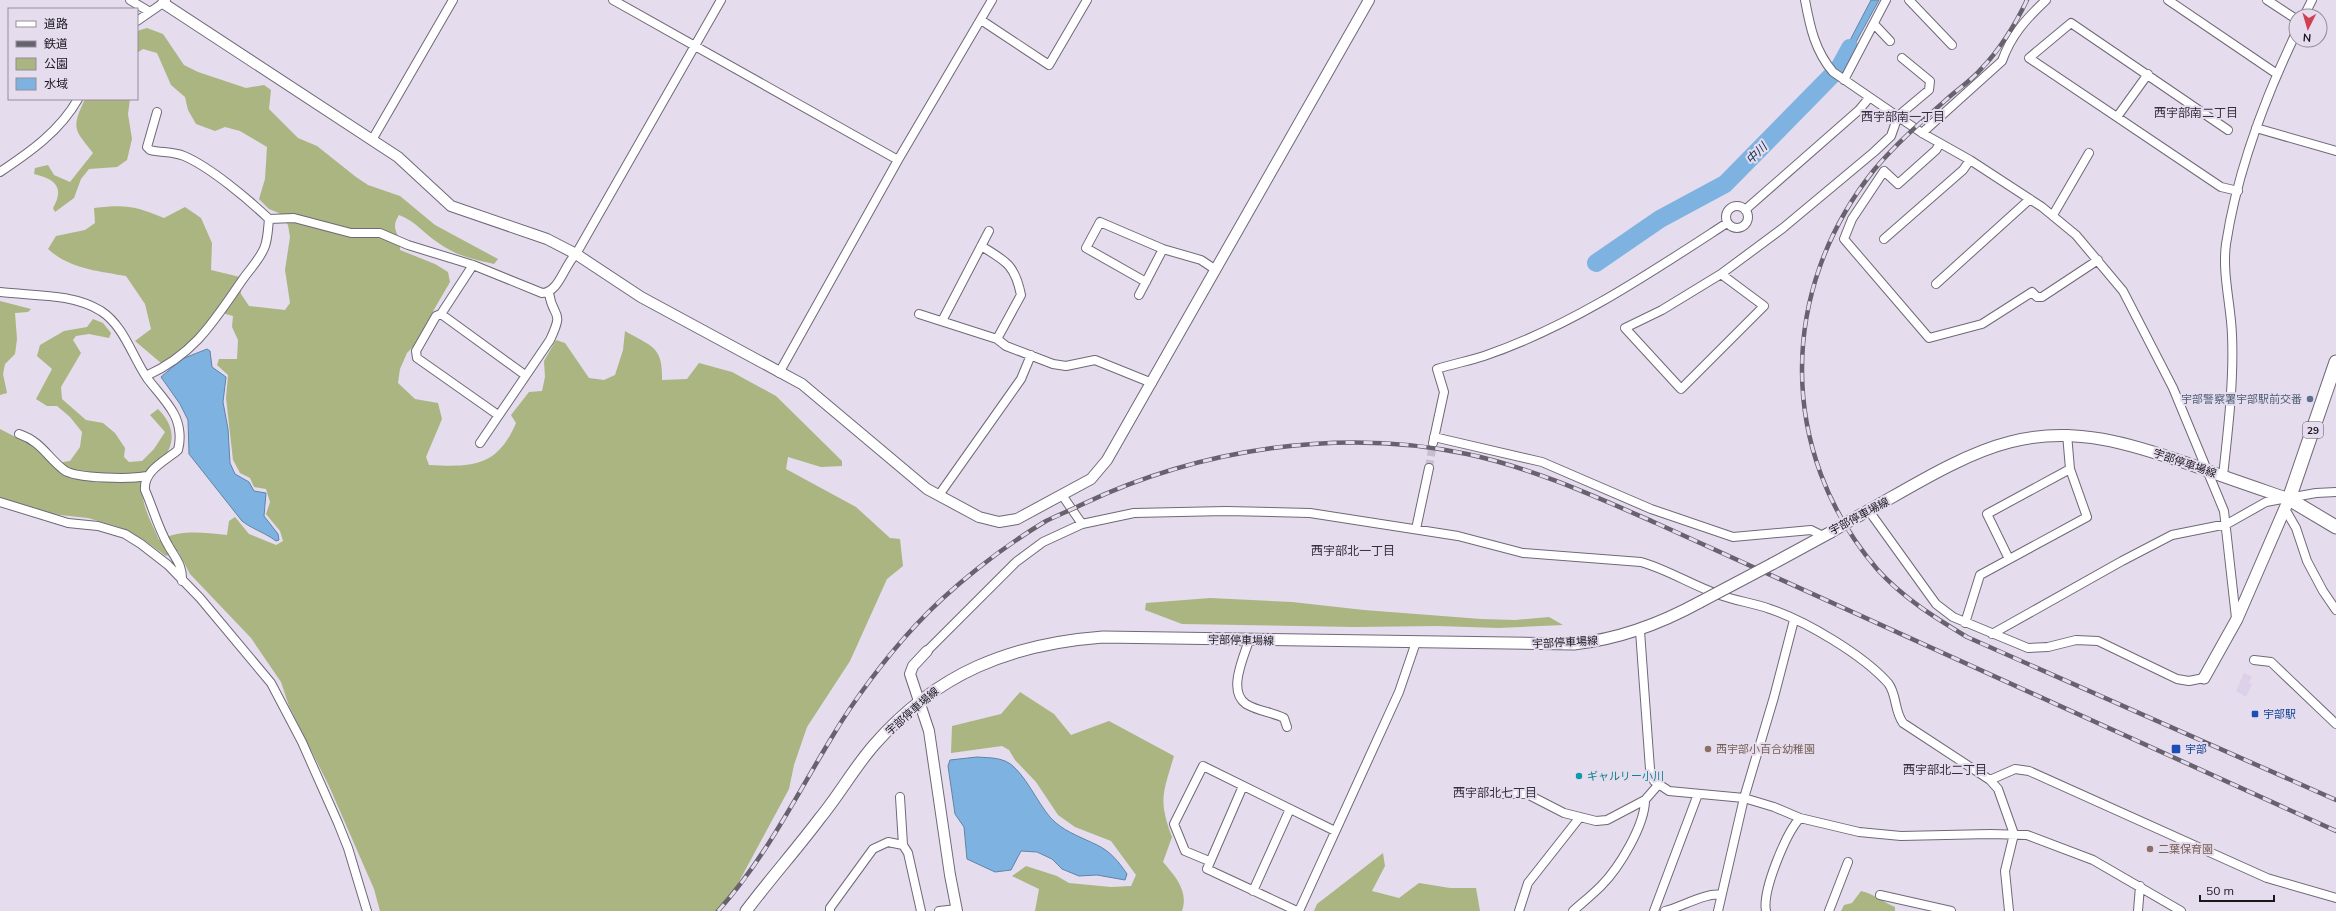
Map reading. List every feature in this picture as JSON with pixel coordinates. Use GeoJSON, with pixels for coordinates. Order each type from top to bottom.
{"type":"FeatureCollection","features":[{"type":"Feature","properties":{"kind":"main road","name":"29"},"geometry":{"type":"LineString","coordinates":[[2287,504],[2336,362]]}},
{"type":"Feature","properties":{"kind":"main road","name":"宇部停車場線"},"geometry":{"type":"LineString","coordinates":[[746,911],[820,818],[873,746],[896,722],[939,687],[991,660],[1011,652],[1052,642],[1103,637],[1574,644],[1617,638],[1640,631],[1700,602],[1949,468],[1991,448],[2032,437],[2067,434],[2088,436],[2134,445],[2224,476],[2287,504]]}},
{"type":"Feature","properties":{"kind":"main road"},"geometry":{"type":"LineString","coordinates":[[2204,678],[2236,619],[2287,504],[2336,527]]}},
{"type":"Feature","properties":{"kind":"street"},"geometry":{"type":"LineString","coordinates":[[130,0],[150,12]]}},
{"type":"Feature","properties":{"kind":"street"},"geometry":{"type":"LineString","coordinates":[[372,140],[453,0]]}},
{"type":"Feature","properties":{"kind":"street"},"geometry":{"type":"LineString","coordinates":[[613,0],[694,47],[898,160]]}},
{"type":"Feature","properties":{"kind":"street"},"geometry":{"type":"LineString","coordinates":[[156,112],[147,147],[150,150],[165,151],[184,156],[209,171],[269,219],[294,218],[351,233],[380,233],[408,245],[473,265],[542,293],[549,293],[554,289],[569,260],[576,254],[721,0]]}},
{"type":"Feature","properties":{"kind":"street"},"geometry":{"type":"LineString","coordinates":[[779,372],[898,160],[992,0]]}},
{"type":"Feature","properties":{"kind":"street"},"geometry":{"type":"LineString","coordinates":[[981,20],[1049,65],[1087,0]]}},
{"type":"Feature","properties":{"kind":"street"},"geometry":{"type":"LineString","coordinates":[[138,20],[164,1],[398,157],[451,206],[546,239],[576,254],[640,297],[802,384],[926,489],[979,517],[999,522],[1017,519],[1080,486],[1098,472],[1152,382],[1369,0]]}},
{"type":"Feature","properties":{"kind":"street"},"geometry":{"type":"LineString","coordinates":[[1805,0],[1811,31],[1819,51],[1829,67],[1869,98],[1922,133],[1970,160],[2030,198],[2076,235],[2123,291],[2137,315],[2173,388],[2208,471],[2227,524],[2236,619]]}},
{"type":"Feature","properties":{"kind":"street"},"geometry":{"type":"LineString","coordinates":[[1844,80],[1886,0]]}},
{"type":"Feature","properties":{"kind":"street"},"geometry":{"type":"LineString","coordinates":[[1909,0],[1952,45]]}},
{"type":"Feature","properties":{"kind":"street"},"geometry":{"type":"LineString","coordinates":[[1922,133],[2002,61],[2006,48],[2019,28],[2046,0]]}},
{"type":"Feature","properties":{"kind":"street"},"geometry":{"type":"LineString","coordinates":[[2168,0],[2277,74]]}},
{"type":"Feature","properties":{"kind":"street"},"geometry":{"type":"LineString","coordinates":[[2267,0],[2288,14]]}},
{"type":"Feature","properties":{"kind":"street"},"geometry":{"type":"LineString","coordinates":[[2228,130],[2148,74],[2071,23],[2029,58],[2117,116],[2221,188],[2238,191]]}},
{"type":"Feature","properties":{"kind":"street"},"geometry":{"type":"LineString","coordinates":[[1874,24],[1890,41]]}},
{"type":"Feature","properties":{"kind":"street"},"geometry":{"type":"LineString","coordinates":[[2224,476],[2232,336],[2227,293],[2226,245],[2238,191],[2256,128],[2277,74],[2289,48]]}},
{"type":"Feature","properties":{"kind":"street"},"geometry":{"type":"LineString","coordinates":[[1721,274],[1764,306],[1681,389],[1626,328],[1662,310],[1721,274],[1783,228],[1891,136],[1898,116],[1929,90],[1930,81],[1902,58]]}},
{"type":"Feature","properties":{"kind":"street"},"geometry":{"type":"LineString","coordinates":[[2117,116],[2148,74]]}},
{"type":"Feature","properties":{"kind":"street"},"geometry":{"type":"LineString","coordinates":[[1745,210],[1859,110],[1869,98]]}},
{"type":"Feature","properties":{"kind":"street"},"geometry":{"type":"LineString","coordinates":[[0,172],[33,149],[53,132],[77,100]]}},
{"type":"Feature","properties":{"kind":"street"},"geometry":{"type":"LineString","coordinates":[[2256,128],[2336,151]]}},
{"type":"Feature","properties":{"kind":"street"},"geometry":{"type":"LineString","coordinates":[[1940,143],[1936,150],[1898,184],[1884,171],[1852,219],[1844,239],[1929,338],[1982,324],[2032,292],[2037,297],[2042,297],[2098,260]]}},
{"type":"Feature","properties":{"kind":"street"},"geometry":{"type":"LineString","coordinates":[[2053,216],[2089,153]]}},
{"type":"Feature","properties":{"kind":"street"},"geometry":{"type":"LineString","coordinates":[[1884,239],[1963,170],[1970,160]]}},
{"type":"Feature","properties":{"kind":"street"},"geometry":{"type":"LineString","coordinates":[[1936,284],[2030,198]]}},
{"type":"Feature","properties":{"kind":"street"},"geometry":{"type":"LineString","coordinates":[[1740,206],[1745,210],[1748,217],[1746,224],[1740,228],[1733,228],[1727,223],[1725,217],[1728,211],[1733,207],[1740,206]]}},
{"type":"Feature","properties":{"kind":"street"},"geometry":{"type":"LineString","coordinates":[[146,376],[159,371],[186,352],[207,332],[262,252],[267,236],[269,219]]}},
{"type":"Feature","properties":{"kind":"street"},"geometry":{"type":"LineString","coordinates":[[1146,282],[1086,248],[1100,222],[1163,249],[1201,260],[1216,270]]}},
{"type":"Feature","properties":{"kind":"street"},"geometry":{"type":"LineString","coordinates":[[1727,223],[1636,282],[1553,326],[1484,356],[1437,369],[1444,392],[1434,440],[1542,462],[1651,509],[1733,537],[1811,530],[1827,534]]}},
{"type":"Feature","properties":{"kind":"street"},"geometry":{"type":"LineString","coordinates":[[942,321],[989,231]]}},
{"type":"Feature","properties":{"kind":"street"},"geometry":{"type":"LineString","coordinates":[[981,246],[1008,262],[1014,269],[1021,295],[997,338]]}},
{"type":"Feature","properties":{"kind":"street"},"geometry":{"type":"LineString","coordinates":[[1139,295],[1163,249]]}},
{"type":"Feature","properties":{"kind":"street"},"geometry":{"type":"LineString","coordinates":[[473,265],[441,314],[436,316],[416,351],[418,358],[498,415]]}},
{"type":"Feature","properties":{"kind":"street"},"geometry":{"type":"LineString","coordinates":[[0,292],[46,296],[80,302],[101,311],[113,322],[122,334],[146,376],[175,415],[179,429],[179,444],[178,450],[147,476],[135,478],[88,476],[66,471],[36,441],[19,434]]}},
{"type":"Feature","properties":{"kind":"street"},"geometry":{"type":"LineString","coordinates":[[480,443],[550,340],[558,318],[550,301],[549,293]]}},
{"type":"Feature","properties":{"kind":"street"},"geometry":{"type":"LineString","coordinates":[[441,314],[525,375]]}},
{"type":"Feature","properties":{"kind":"street"},"geometry":{"type":"LineString","coordinates":[[919,314],[997,338],[1006,346],[1053,364],[1066,366],[1095,360],[1152,382]]}},
{"type":"Feature","properties":{"kind":"street"},"geometry":{"type":"LineString","coordinates":[[939,496],[1021,379],[1031,355]]}},
{"type":"Feature","properties":{"kind":"street"},"geometry":{"type":"LineString","coordinates":[[1965,623],[1980,575],[2087,517],[2070,469],[2067,434]]}},
{"type":"Feature","properties":{"kind":"street"},"geometry":{"type":"LineString","coordinates":[[1416,529],[1429,468]]}},
{"type":"Feature","properties":{"kind":"street"},"geometry":{"type":"LineString","coordinates":[[2009,559],[1986,514],[2070,469]]}},
{"type":"Feature","properties":{"kind":"street"},"geometry":{"type":"LineString","coordinates":[[147,476],[146,490],[168,544],[177,558],[182,572],[182,581]]}},
{"type":"Feature","properties":{"kind":"street"},"geometry":{"type":"LineString","coordinates":[[1992,634],[2122,561],[2172,535],[2227,524],[2266,502],[2287,504],[2316,493],[2336,492]]}},
{"type":"Feature","properties":{"kind":"street"},"geometry":{"type":"LineString","coordinates":[[1062,495],[1082,524]]}},
{"type":"Feature","properties":{"kind":"street"},"geometry":{"type":"LineString","coordinates":[[0,502],[68,523],[98,526],[125,534],[142,544],[182,581],[237,640],[271,683],[302,742],[348,848],[367,911]]}},
{"type":"Feature","properties":{"kind":"street"},"geometry":{"type":"LineString","coordinates":[[2287,504],[2306,561],[2336,610]]}},
{"type":"Feature","properties":{"kind":"street"},"geometry":{"type":"LineString","coordinates":[[939,911],[957,910],[950,875],[937,774],[929,731],[920,701],[912,686],[910,674],[913,666],[1016,562],[1043,542],[1082,524],[1134,513],[1226,511],[1310,513],[1458,536],[1522,554],[1642,562],[1660,568],[1720,595],[1771,609],[1794,620],[1835,641],[1875,671],[1889,684],[1894,695],[1898,716],[1902,723],[1990,780],[1998,789],[2014,834],[2005,871],[2009,911]]}},
{"type":"Feature","properties":{"kind":"street"},"geometry":{"type":"LineString","coordinates":[[1869,511],[1936,604],[1942,611],[1965,623],[2019,645],[2037,649],[2060,645],[2076,640],[2098,641],[2182,680],[2204,678]]}},
{"type":"Feature","properties":{"kind":"street"},"geometry":{"type":"LineString","coordinates":[[1718,911],[1744,798],[1774,697],[1794,620]]}},
{"type":"Feature","properties":{"kind":"street"},"geometry":{"type":"LineString","coordinates":[[1640,631],[1651,776],[1658,785],[1668,791],[1744,798],[1774,807],[1800,818],[1876,835],[2014,834],[2033,838],[2093,860],[2181,911]]}},
{"type":"Feature","properties":{"kind":"street"},"geometry":{"type":"LineString","coordinates":[[1249,640],[1238,681],[1238,696],[1246,704],[1284,718],[1287,727]]}},
{"type":"Feature","properties":{"kind":"street"},"geometry":{"type":"LineString","coordinates":[[1243,786],[1209,861],[1207,869],[1298,911],[1399,692],[1416,642]]}},
{"type":"Feature","properties":{"kind":"street"},"geometry":{"type":"LineString","coordinates":[[2254,660],[2271,662],[2336,724]]}},
{"type":"Feature","properties":{"kind":"street"},"geometry":{"type":"LineString","coordinates":[[1209,861],[1185,851],[1174,824],[1203,766],[1335,831]]}},
{"type":"Feature","properties":{"kind":"street"},"geometry":{"type":"LineString","coordinates":[[1990,780],[2015,769],[2029,771],[2267,878],[2336,898]]}},
{"type":"Feature","properties":{"kind":"street"},"geometry":{"type":"LineString","coordinates":[[1493,794],[1527,794],[1564,813],[1596,821],[1607,820],[1645,800],[1658,785]]}},
{"type":"Feature","properties":{"kind":"street"},"geometry":{"type":"LineString","coordinates":[[1654,911],[1698,794]]}},
{"type":"Feature","properties":{"kind":"street"},"geometry":{"type":"LineString","coordinates":[[900,797],[903,846],[908,853],[921,911]]}},
{"type":"Feature","properties":{"kind":"street"},"geometry":{"type":"LineString","coordinates":[[1573,911],[1602,886],[1616,867],[1638,828],[1645,811],[1645,800]]}},
{"type":"Feature","properties":{"kind":"street"},"geometry":{"type":"LineString","coordinates":[[1253,891],[1290,809]]}},
{"type":"Feature","properties":{"kind":"street"},"geometry":{"type":"LineString","coordinates":[[1519,911],[1528,883],[1580,817]]}},
{"type":"Feature","properties":{"kind":"street"},"geometry":{"type":"LineString","coordinates":[[1766,911],[1769,887],[1780,856],[1796,822],[1800,818]]}},
{"type":"Feature","properties":{"kind":"street"},"geometry":{"type":"LineString","coordinates":[[830,911],[830,908],[873,849],[888,842],[903,846]]}},
{"type":"Feature","properties":{"kind":"street"},"geometry":{"type":"LineString","coordinates":[[1829,911],[1848,862]]}},
{"type":"Feature","properties":{"kind":"street"},"geometry":{"type":"LineString","coordinates":[[2138,911],[2140,886]]}},
{"type":"Feature","properties":{"kind":"street"},"geometry":{"type":"LineString","coordinates":[[1665,911],[1681,907],[1712,894],[1721,895]]}},
{"type":"Feature","properties":{"kind":"street"},"geometry":{"type":"LineString","coordinates":[[1880,895],[1931,909],[1951,911]]}},
{"type":"Feature","properties":{"kind":"shaded area"},"geometry":{"type":"Polygon","coordinates":[[[2244,673],[2252,677],[2249,683],[2252,684],[2246,697],[2236,691],[2244,673]]]}},
{"type":"Feature","properties":{"kind":"green space"},"geometry":{"type":"Polygon","coordinates":[[[147,28],[163,34],[184,65],[198,72],[246,88],[264,85],[271,90],[269,109],[298,138],[317,146],[368,185],[400,196],[435,225],[498,259],[494,264],[464,256],[444,247],[405,218],[399,215],[396,221],[395,227],[396,233],[400,239],[400,250],[435,264],[448,272],[450,282],[432,313],[430,329],[407,353],[400,369],[398,383],[415,399],[438,403],[442,419],[426,457],[429,465],[458,466],[481,462],[491,457],[500,449],[509,438],[516,423],[511,415],[529,392],[542,391],[545,377],[544,361],[556,340],[565,343],[589,378],[604,380],[615,375],[623,350],[625,331],[649,345],[658,354],[662,369],[662,380],[687,379],[699,363],[732,372],[776,396],[842,461],[842,466],[821,467],[788,457],[786,469],[856,507],[890,538],[900,539],[903,566],[887,579],[850,661],[807,727],[794,765],[789,789],[728,902],[717,911],[380,911],[374,889],[329,786],[289,706],[281,682],[251,638],[190,574],[178,551],[166,556],[144,540],[119,527],[88,518],[51,514],[0,497],[0,429],[35,447],[51,464],[70,461],[80,447],[82,432],[70,417],[57,406],[47,406],[36,399],[52,369],[37,356],[40,345],[64,331],[87,327],[93,319],[103,323],[111,333],[109,338],[89,334],[76,336],[73,340],[81,353],[61,387],[62,399],[86,420],[103,423],[115,433],[125,448],[124,457],[129,462],[142,461],[154,449],[165,432],[150,415],[158,409],[166,418],[172,437],[170,445],[167,453],[161,461],[143,474],[142,484],[145,508],[159,540],[185,533],[227,535],[229,521],[235,517],[249,534],[276,545],[283,541],[280,531],[266,514],[270,502],[266,489],[254,487],[250,478],[240,473],[233,460],[226,398],[228,375],[217,365],[219,359],[237,359],[238,340],[232,327],[233,316],[215,311],[191,340],[178,352],[161,363],[135,341],[151,329],[145,304],[126,276],[95,271],[75,265],[57,256],[48,249],[56,236],[85,230],[95,223],[94,208],[114,206],[130,207],[164,218],[185,207],[201,218],[212,243],[211,270],[240,277],[241,294],[249,306],[285,310],[290,303],[285,270],[290,237],[288,225],[279,213],[269,209],[259,199],[265,179],[267,147],[240,131],[225,127],[215,131],[196,124],[188,110],[185,97],[171,85],[157,53],[143,49],[138,52],[138,31],[147,28]]]}},
{"type":"Feature","properties":{"kind":"green space"},"geometry":{"type":"Polygon","coordinates":[[[85,100],[130,100],[128,114],[132,139],[127,160],[117,167],[89,169],[81,179],[74,198],[55,212],[53,208],[58,195],[58,189],[56,185],[48,178],[34,174],[35,168],[48,165],[54,175],[70,182],[93,153],[78,133],[76,123],[85,100]]]}},
{"type":"Feature","properties":{"kind":"green space"},"geometry":{"type":"Polygon","coordinates":[[[0,301],[31,309],[28,312],[15,313],[17,339],[15,354],[5,364],[3,374],[7,393],[0,395],[0,301]]]}},
{"type":"Feature","properties":{"kind":"green space"},"geometry":{"type":"Polygon","coordinates":[[[1210,598],[1292,602],[1364,610],[1481,619],[1515,620],[1549,617],[1563,625],[1499,628],[1438,626],[1355,627],[1182,624],[1145,610],[1146,603],[1210,598]]]}},
{"type":"Feature","properties":{"kind":"green space"},"geometry":{"type":"Polygon","coordinates":[[[1020,692],[1054,714],[1071,735],[1109,721],[1174,756],[1167,779],[1164,796],[1165,814],[1172,837],[1163,862],[1180,884],[1184,897],[1182,911],[1035,911],[1039,889],[1012,876],[1026,866],[1057,876],[1069,883],[1111,887],[1131,886],[1136,875],[1111,841],[1075,827],[1058,815],[1036,782],[1015,760],[1009,750],[1002,746],[951,753],[952,726],[1001,714],[1020,692]]]}},
{"type":"Feature","properties":{"kind":"green space"},"geometry":{"type":"Polygon","coordinates":[[[1383,853],[1385,866],[1372,891],[1399,898],[1419,883],[1450,888],[1476,888],[1480,911],[1314,911],[1317,904],[1383,853]]]}},
{"type":"Feature","properties":{"kind":"green space"},"geometry":{"type":"Polygon","coordinates":[[[1861,891],[1895,907],[1895,911],[1841,911],[1844,905],[1852,903],[1861,891]]]}},
{"type":"Feature","properties":{"kind":"water"},"geometry":{"type":"Polygon","coordinates":[[[1871,0],[1879,0],[1840,71],[1835,69],[1871,0]]]}},
{"type":"Feature","properties":{"kind":"water"},"geometry":{"type":"Polygon","coordinates":[[[207,349],[210,351],[212,367],[226,377],[223,402],[228,429],[230,463],[235,474],[249,482],[254,491],[266,493],[264,516],[278,534],[279,540],[276,541],[242,521],[189,454],[188,420],[180,404],[161,377],[182,359],[207,349]]]}},
{"type":"Feature","properties":{"kind":"water"},"geometry":{"type":"Polygon","coordinates":[[[977,757],[1006,761],[1014,767],[1020,773],[1051,818],[1066,830],[1102,847],[1117,861],[1127,874],[1125,880],[1097,875],[1079,876],[1062,869],[1052,859],[1037,852],[1021,851],[1011,870],[995,872],[967,859],[964,827],[955,814],[948,766],[950,760],[977,757]]]}},
{"type":"Feature","properties":{"kind":"waterway","name":"中川"},"geometry":{"type":"LineString","coordinates":[[1596,263],[1660,219],[1725,184],[1839,68],[1850,48]]}},
{"type":"Feature","properties":{"kind":"tunnel"},"geometry":{"type":"LineString","coordinates":[[1429,468],[1433,443]]}},
{"type":"Feature","properties":{"kind":"railway"},"geometry":{"type":"LineString","coordinates":[[2027,0],[2007,36],[1989,60],[1974,76],[1909,133],[1874,170],[1842,217],[1820,267],[1806,318],[1802,371],[1807,423],[1821,474],[1844,523],[1877,569],[1908,598],[1943,622],[1967,637],[2336,800]]}},
{"type":"Feature","properties":{"kind":"railway"},"geometry":{"type":"LineString","coordinates":[[718,911],[751,870],[765,849],[840,723],[871,679],[893,651],[929,611],[977,569],[1012,543],[1046,521],[1128,485],[1174,469],[1222,457],[1271,448],[1320,443],[1370,443],[1419,446],[1467,454],[1516,467],[1563,484],[1656,523],[2336,831]]}},
{"type":"Feature","properties":{"kind":"place","name":"宇部警察署宇部駅前交番"},"geometry":{"type":"Point","coordinates":[2310,399]}},
{"type":"Feature","properties":{"kind":"place","name":"宇部駅"},"geometry":{"type":"Point","coordinates":[2255,714]}},
{"type":"Feature","properties":{"kind":"place","name":"西宇部小百合幼稚園"},"geometry":{"type":"Point","coordinates":[1708,749]}},
{"type":"Feature","properties":{"kind":"place","name":"宇部"},"geometry":{"type":"Point","coordinates":[2176,749]}},
{"type":"Feature","properties":{"kind":"place","name":"ギャルリー小川"},"geometry":{"type":"Point","coordinates":[1579,776]}},
{"type":"Feature","properties":{"kind":"place","name":"二葉保育園"},"geometry":{"type":"Point","coordinates":[2150,849]}},
{"type":"Feature","properties":{"kind":"district","name":"西宇部南二丁目"},"geometry":{"type":"Point","coordinates":[2196,112]}},
{"type":"Feature","properties":{"kind":"district","name":"西宇部南一丁目"},"geometry":{"type":"Point","coordinates":[1903,116]}},
{"type":"Feature","properties":{"kind":"district","name":"西宇部北一丁目"},"geometry":{"type":"Point","coordinates":[1353,550]}},
{"type":"Feature","properties":{"kind":"district","name":"西宇部北二丁目"},"geometry":{"type":"Point","coordinates":[1945,769]}},
{"type":"Feature","properties":{"kind":"district","name":"西宇部北七丁目"},"geometry":{"type":"Point","coordinates":[1495,792]}}]}
